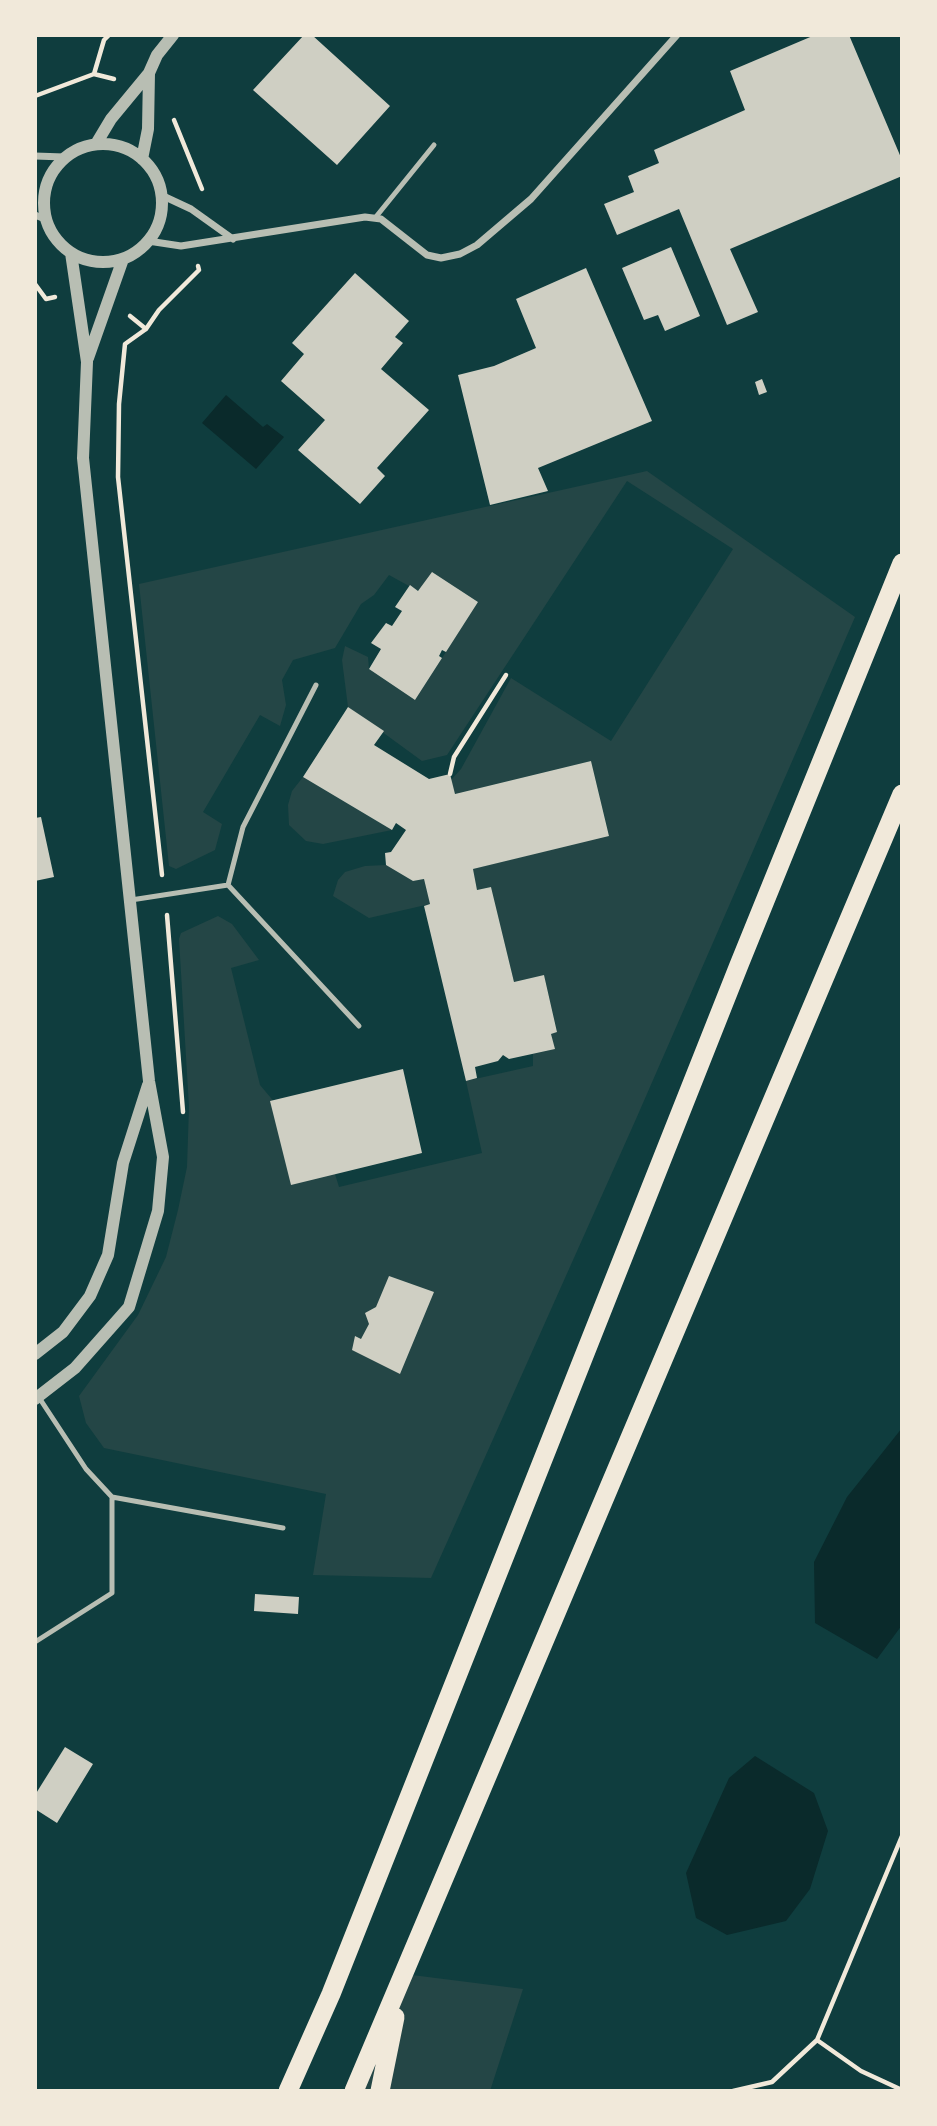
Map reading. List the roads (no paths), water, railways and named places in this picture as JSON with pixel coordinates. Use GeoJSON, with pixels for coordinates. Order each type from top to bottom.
{"type":"FeatureCollection","features":[{"type":"Feature","properties":{"kind":"highway"},"geometry":{"type":"LineString","coordinates":[[288,2091],[331,1994],[739,965],[902,563]]}},
{"type":"Feature","properties":{"kind":"highway"},"geometry":{"type":"LineString","coordinates":[[354,2091],[902,794]]}},
{"type":"Feature","properties":{"kind":"highway"},"geometry":{"type":"LineString","coordinates":[[380,2091],[404,1974]]}},
{"type":"Feature","properties":{"kind":"street"},"geometry":{"type":"LineString","coordinates":[[96,144],[111,119],[149,74],[157,55],[173,35]]}},
{"type":"Feature","properties":{"kind":"street"},"geometry":{"type":"LineString","coordinates":[[148,242],[181,246],[365,216],[387,224],[427,255],[442,258],[477,245],[531,199],[677,35]]}},
{"type":"Feature","properties":{"kind":"street"},"geometry":{"type":"LineString","coordinates":[[142,159],[148,129],[149,74]]}},
{"type":"Feature","properties":{"kind":"street"},"geometry":{"type":"LineString","coordinates":[[96,144],[128,150],[142,159],[155,176],[162,195],[161,212],[148,242],[123,259],[105,263],[87,260],[71,253],[59,244],[40,217],[46,186],[53,170],[64,157],[79,148],[96,144]]}},
{"type":"Feature","properties":{"kind":"street"},"geometry":{"type":"LineString","coordinates":[[35,156],[64,157]]}},
{"type":"Feature","properties":{"kind":"street"},"geometry":{"type":"LineString","coordinates":[[162,195],[191,209],[233,239]]}},
{"type":"Feature","properties":{"kind":"street"},"geometry":{"type":"LineString","coordinates":[[35,1383],[37,1397],[75,1368],[129,1307],[158,1211],[163,1157],[149,1081],[83,458],[87,362],[71,253]]}},
{"type":"Feature","properties":{"kind":"street"},"geometry":{"type":"LineString","coordinates":[[87,362],[123,259]]}},
{"type":"Feature","properties":{"kind":"street"},"geometry":{"type":"LineString","coordinates":[[35,1354],[63,1332],[90,1296],[108,1255],[123,1163],[149,1081]]}},
{"type":"Feature","properties":{"kind":"lane"},"geometry":{"type":"LineString","coordinates":[[375,218],[435,145]]}},
{"type":"Feature","properties":{"kind":"lane"},"geometry":{"type":"LineString","coordinates":[[228,885],[243,827],[316,685]]}},
{"type":"Feature","properties":{"kind":"lane"},"geometry":{"type":"LineString","coordinates":[[130,901],[228,885]]}},
{"type":"Feature","properties":{"kind":"lane"},"geometry":{"type":"LineString","coordinates":[[228,885],[359,1026]]}},
{"type":"Feature","properties":{"kind":"lane"},"geometry":{"type":"LineString","coordinates":[[37,1397],[86,1469],[112,1497],[283,1528]]}},
{"type":"Feature","properties":{"kind":"lane"},"geometry":{"type":"LineString","coordinates":[[35,1642],[112,1593],[112,1497]]}}]}
